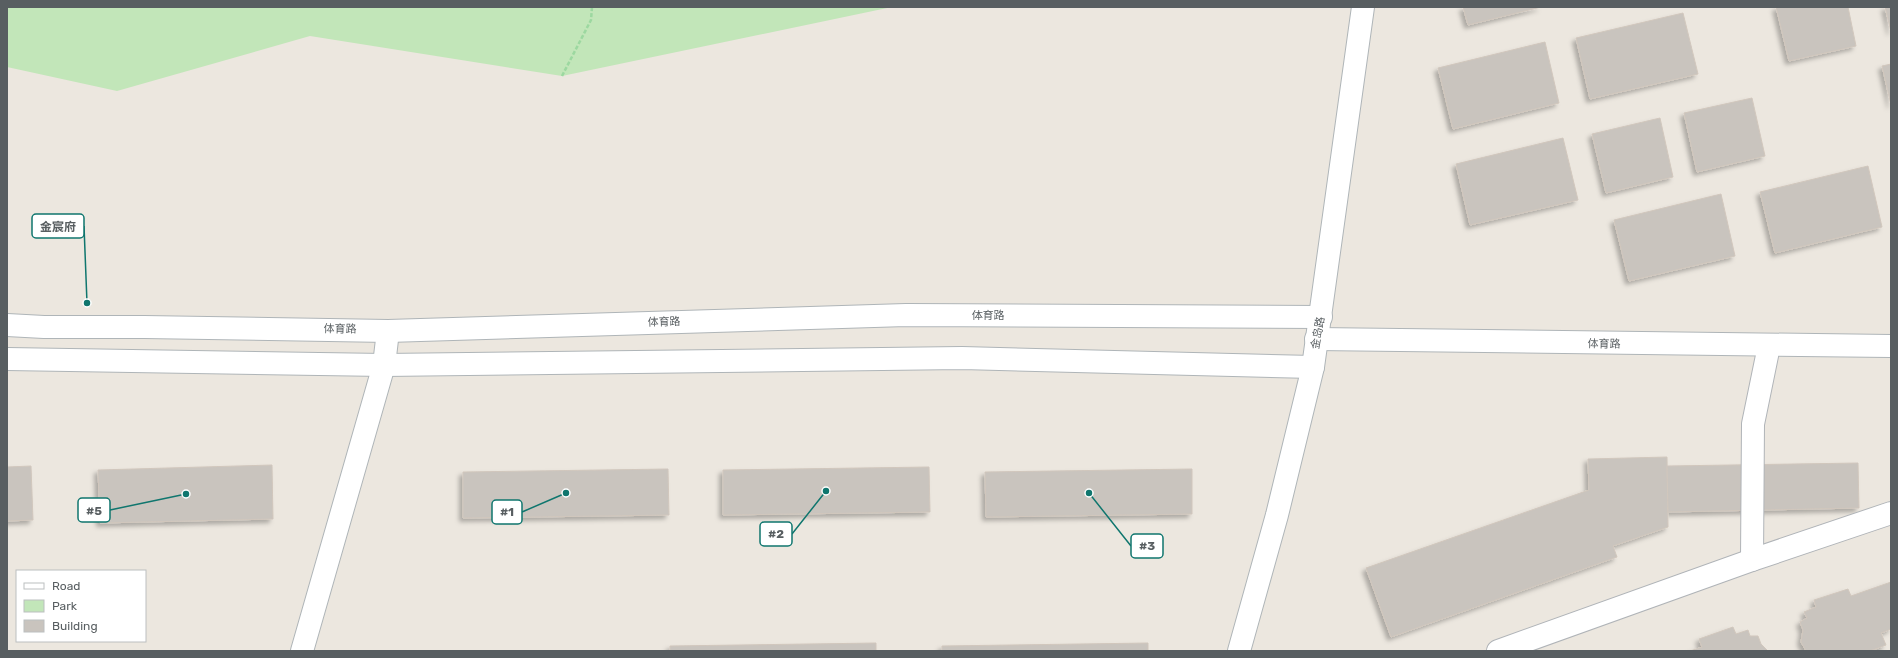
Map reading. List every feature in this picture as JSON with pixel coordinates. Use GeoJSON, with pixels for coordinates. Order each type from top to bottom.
{"type":"FeatureCollection","features":[{"type":"Feature","properties":{"kind":"street","name":"金岛路"},"geometry":{"type":"LineString","coordinates":[[1239,651],[1277,515],[1313,367],[1363,7]]}},
{"type":"Feature","properties":{"kind":"street","name":"体育路"},"geometry":{"type":"LineString","coordinates":[[7,324],[44,327],[175,327],[388,331],[906,315],[1321,317]]}},
{"type":"Feature","properties":{"kind":"street"},"geometry":{"type":"LineString","coordinates":[[302,651],[384,365],[388,331]]}},
{"type":"Feature","properties":{"kind":"street","name":"体育路"},"geometry":{"type":"LineString","coordinates":[[1316,339],[1769,346],[1891,346]]}},
{"type":"Feature","properties":{"kind":"street"},"geometry":{"type":"LineString","coordinates":[[1752,560],[1753,424],[1769,346]]}},
{"type":"Feature","properties":{"kind":"street"},"geometry":{"type":"LineString","coordinates":[[7,359],[384,365],[962,358],[1313,367]]}},
{"type":"Feature","properties":{"kind":"street"},"geometry":{"type":"LineString","coordinates":[[1498,651],[1752,560],[1891,513]]}},
{"type":"Feature","properties":{"kind":"path"},"geometry":{"type":"LineString","coordinates":[[562,76],[591,20],[592,7]]}},
{"type":"Feature","properties":{"kind":"green space"},"geometry":{"type":"Polygon","coordinates":[[[7,7],[892,7],[562,76],[310,36],[117,91],[7,67],[7,7]]]}},
{"type":"Feature","properties":{"kind":"building"},"geometry":{"type":"Polygon","coordinates":[[[1463,7],[1541,7],[1468,25],[1463,7]]]}},
{"type":"Feature","properties":{"kind":"building"},"geometry":{"type":"Polygon","coordinates":[[[1776,7],[1848,7],[1856,46],[1789,61],[1776,7]]]}},
{"type":"Feature","properties":{"kind":"building"},"geometry":{"type":"Polygon","coordinates":[[[1885,7],[1891,7],[1891,32],[1885,7]]]}},
{"type":"Feature","properties":{"kind":"building"},"geometry":{"type":"Polygon","coordinates":[[[1683,13],[1698,74],[1590,99],[1576,38],[1683,13]]]}},
{"type":"Feature","properties":{"kind":"building"},"geometry":{"type":"Polygon","coordinates":[[[1545,42],[1559,103],[1453,129],[1438,68],[1545,42]]]}},
{"type":"Feature","properties":{"kind":"building"},"geometry":{"type":"Polygon","coordinates":[[[1891,64],[1891,105],[1882,66],[1891,64]]]}},
{"type":"Feature","properties":{"kind":"building"},"geometry":{"type":"Polygon","coordinates":[[[1752,98],[1765,156],[1697,172],[1684,113],[1752,98]]]}},
{"type":"Feature","properties":{"kind":"building"},"geometry":{"type":"Polygon","coordinates":[[[1660,118],[1673,177],[1606,193],[1592,134],[1660,118]]]}},
{"type":"Feature","properties":{"kind":"building"},"geometry":{"type":"Polygon","coordinates":[[[1563,138],[1578,200],[1470,225],[1456,164],[1563,138]]]}},
{"type":"Feature","properties":{"kind":"building"},"geometry":{"type":"Polygon","coordinates":[[[1868,166],[1882,227],[1775,253],[1760,192],[1868,166]]]}},
{"type":"Feature","properties":{"kind":"building"},"geometry":{"type":"Polygon","coordinates":[[[1721,194],[1735,256],[1629,281],[1614,220],[1721,194]]]}},
{"type":"Feature","properties":{"kind":"building"},"geometry":{"type":"Polygon","coordinates":[[[1667,457],[1668,527],[1613,546],[1617,557],[1391,637],[1366,568],[1589,490],[1588,459],[1667,457]]]}},
{"type":"Feature","properties":{"kind":"building"},"geometry":{"type":"Polygon","coordinates":[[[1858,463],[1859,508],[1668,512],[1667,466],[1858,463]]]}},
{"type":"Feature","properties":{"kind":"building"},"geometry":{"type":"Polygon","coordinates":[[[272,465],[273,519],[100,523],[98,470],[272,465]]]}},
{"type":"Feature","properties":{"kind":"building"},"geometry":{"type":"Polygon","coordinates":[[[31,466],[33,520],[7,521],[7,467],[31,466]]]}},
{"type":"Feature","properties":{"kind":"building"},"geometry":{"type":"Polygon","coordinates":[[[929,467],[930,512],[723,515],[723,470],[929,467]]]}},
{"type":"Feature","properties":{"kind":"building"},"geometry":{"type":"Polygon","coordinates":[[[668,469],[669,515],[463,518],[463,472],[668,469]]]}},
{"type":"Feature","properties":{"kind":"building"},"geometry":{"type":"Polygon","coordinates":[[[1192,469],[1192,514],[986,517],[985,472],[1192,469]]]}},
{"type":"Feature","properties":{"kind":"building"},"geometry":{"type":"Polygon","coordinates":[[[1891,582],[1891,629],[1881,633],[1886,645],[1870,651],[1806,651],[1801,642],[1803,630],[1800,622],[1807,618],[1804,612],[1816,607],[1814,600],[1848,589],[1851,596],[1891,582]]]}},
{"type":"Feature","properties":{"kind":"building"},"geometry":{"type":"Polygon","coordinates":[[[1733,627],[1736,634],[1748,630],[1750,636],[1758,636],[1761,644],[1768,651],[1690,651],[1702,647],[1699,639],[1733,627]]]}},
{"type":"Feature","properties":{"kind":"building"},"geometry":{"type":"Polygon","coordinates":[[[876,643],[876,651],[670,651],[670,646],[876,643]]]}},
{"type":"Feature","properties":{"kind":"building"},"geometry":{"type":"Polygon","coordinates":[[[1148,643],[1148,651],[942,651],[942,646],[1148,643]]]}},
{"type":"Feature","properties":{"kind":"place","name":"金宸府"},"geometry":{"type":"Point","coordinates":[87,303]}},
{"type":"Feature","properties":{"kind":"place","name":"#2"},"geometry":{"type":"Point","coordinates":[826,491]}},
{"type":"Feature","properties":{"kind":"place","name":"#1"},"geometry":{"type":"Point","coordinates":[566,493]}},
{"type":"Feature","properties":{"kind":"place","name":"#3"},"geometry":{"type":"Point","coordinates":[1089,493]}},
{"type":"Feature","properties":{"kind":"place","name":"#5"},"geometry":{"type":"Point","coordinates":[186,494]}}]}
